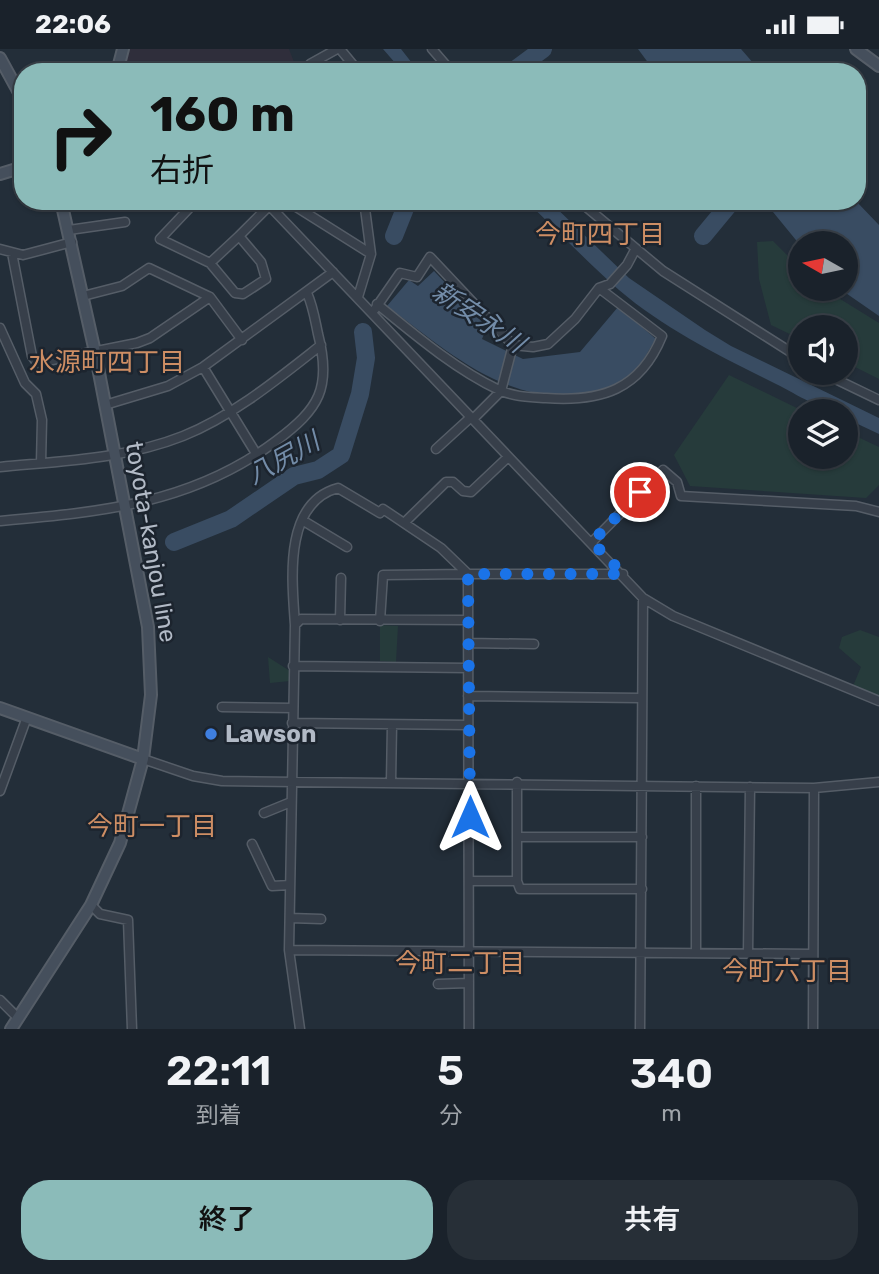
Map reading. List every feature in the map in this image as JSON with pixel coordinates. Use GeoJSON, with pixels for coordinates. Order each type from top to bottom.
{"type":"FeatureCollection","features":[{"type":"Feature","properties":{"kind":"main road"},"geometry":{"type":"LineString","coordinates":[[856,49],[879,66]]}},
{"type":"Feature","properties":{"kind":"main road"},"geometry":{"type":"LineString","coordinates":[[0,58],[14,84]]}},
{"type":"Feature","properties":{"kind":"main road","name":"toyota-kanjou line"},"geometry":{"type":"LineString","coordinates":[[11,1029],[92,905],[120,843],[143,759],[151,695],[149,644],[125,507],[63,210]]}},
{"type":"Feature","properties":{"kind":"main road"},"geometry":{"type":"LineString","coordinates":[[0,708],[143,759]]}},
{"type":"Feature","properties":{"kind":"street"},"geometry":{"type":"LineString","coordinates":[[312,63],[339,49],[351,63]]}},
{"type":"Feature","properties":{"kind":"street"},"geometry":{"type":"LineString","coordinates":[[432,49],[444,63]]}},
{"type":"Feature","properties":{"kind":"street"},"geometry":{"type":"LineString","coordinates":[[187,210],[160,239],[210,263],[235,293],[243,294],[266,279],[261,262],[239,236]]}},
{"type":"Feature","properties":{"kind":"street"},"geometry":{"type":"LineString","coordinates":[[210,263],[262,210]]}},
{"type":"Feature","properties":{"kind":"street"},"geometry":{"type":"LineString","coordinates":[[273,210],[643,598],[673,616],[879,702]]}},
{"type":"Feature","properties":{"kind":"street"},"geometry":{"type":"LineString","coordinates":[[300,210],[371,254]]}},
{"type":"Feature","properties":{"kind":"street"},"geometry":{"type":"LineString","coordinates":[[358,297],[371,254],[365,210]]}},
{"type":"Feature","properties":{"kind":"street"},"geometry":{"type":"LineString","coordinates":[[589,210],[635,250],[725,313],[788,351]]}},
{"type":"Feature","properties":{"kind":"street"},"geometry":{"type":"LineString","coordinates":[[69,230],[125,222]]}},
{"type":"Feature","properties":{"kind":"street"},"geometry":{"type":"LineString","coordinates":[[0,249],[23,255],[40,253],[72,242]]}},
{"type":"Feature","properties":{"kind":"street"},"geometry":{"type":"LineString","coordinates":[[372,313],[400,273],[417,277],[430,257],[513,345],[533,347],[548,344],[575,319],[599,288],[610,284],[627,265],[635,250]]}},
{"type":"Feature","properties":{"kind":"street"},"geometry":{"type":"LineString","coordinates":[[12,253],[32,356],[37,363],[150,338],[210,297]]}},
{"type":"Feature","properties":{"kind":"street"},"geometry":{"type":"LineString","coordinates":[[83,296],[122,286],[149,268],[210,297],[242,340]]}},
{"type":"Feature","properties":{"kind":"street"},"geometry":{"type":"LineString","coordinates":[[105,405],[168,386],[202,367],[333,272]]}},
{"type":"Feature","properties":{"kind":"street"},"geometry":{"type":"LineString","coordinates":[[377,304],[472,374],[501,391],[513,395],[576,400],[611,392],[635,379],[655,354],[662,336],[599,288]]}},
{"type":"Feature","properties":{"kind":"street"},"geometry":{"type":"LineString","coordinates":[[0,521],[125,507],[210,482],[257,455],[302,422],[321,393],[324,375],[321,345],[307,293]]}},
{"type":"Feature","properties":{"kind":"street"},"geometry":{"type":"LineString","coordinates":[[0,328],[25,383],[36,394],[42,421],[41,463]]}},
{"type":"Feature","properties":{"kind":"street"},"geometry":{"type":"LineString","coordinates":[[0,467],[114,456],[180,437],[231,410],[321,345]]}},
{"type":"Feature","properties":{"kind":"street"},"geometry":{"type":"LineString","coordinates":[[436,449],[501,391],[513,345]]}},
{"type":"Feature","properties":{"kind":"street"},"geometry":{"type":"LineString","coordinates":[[202,367],[257,455]]}},
{"type":"Feature","properties":{"kind":"street"},"geometry":{"type":"LineString","coordinates":[[848,385],[879,400]]}},
{"type":"Feature","properties":{"kind":"street"},"geometry":{"type":"LineString","coordinates":[[404,523],[446,482],[453,482],[463,491],[471,492],[507,458]]}},
{"type":"Feature","properties":{"kind":"street"},"geometry":{"type":"LineString","coordinates":[[592,542],[663,470],[677,482],[681,496],[856,506],[879,512]]}},
{"type":"Feature","properties":{"kind":"street"},"geometry":{"type":"LineString","coordinates":[[300,1029],[289,950],[295,625],[293,544],[302,520],[324,492],[338,488],[404,523],[441,548],[468,574],[471,881],[469,1029]]}},
{"type":"Feature","properties":{"kind":"street"},"geometry":{"type":"LineString","coordinates":[[302,520],[347,547]]}},
{"type":"Feature","properties":{"kind":"street"},"geometry":{"type":"LineString","coordinates":[[380,621],[383,575],[623,574]]}},
{"type":"Feature","properties":{"kind":"street"},"geometry":{"type":"LineString","coordinates":[[340,620],[341,578]]}},
{"type":"Feature","properties":{"kind":"street"},"geometry":{"type":"LineString","coordinates":[[640,1029],[640,698],[643,598]]}},
{"type":"Feature","properties":{"kind":"street"},"geometry":{"type":"LineString","coordinates":[[295,625],[300,619],[468,620]]}},
{"type":"Feature","properties":{"kind":"street"},"geometry":{"type":"LineString","coordinates":[[468,643],[534,644]]}},
{"type":"Feature","properties":{"kind":"street"},"geometry":{"type":"LineString","coordinates":[[293,666],[468,668]]}},
{"type":"Feature","properties":{"kind":"street"},"geometry":{"type":"LineString","coordinates":[[468,696],[640,698]]}},
{"type":"Feature","properties":{"kind":"street"},"geometry":{"type":"LineString","coordinates":[[222,707],[293,708]]}},
{"type":"Feature","properties":{"kind":"street"},"geometry":{"type":"LineString","coordinates":[[0,791],[27,717]]}},
{"type":"Feature","properties":{"kind":"street"},"geometry":{"type":"LineString","coordinates":[[292,723],[468,725]]}},
{"type":"Feature","properties":{"kind":"street"},"geometry":{"type":"LineString","coordinates":[[391,782],[392,725]]}},
{"type":"Feature","properties":{"kind":"street"},"geometry":{"type":"LineString","coordinates":[[143,759],[193,776],[222,781],[517,782],[814,788],[879,782]]}},
{"type":"Feature","properties":{"kind":"street"},"geometry":{"type":"LineString","coordinates":[[517,782],[517,881],[520,888],[642,889]]}},
{"type":"Feature","properties":{"kind":"street"},"geometry":{"type":"LineString","coordinates":[[696,786],[696,951]]}},
{"type":"Feature","properties":{"kind":"street"},"geometry":{"type":"LineString","coordinates":[[748,953],[750,787]]}},
{"type":"Feature","properties":{"kind":"street"},"geometry":{"type":"LineString","coordinates":[[813,1029],[814,788]]}},
{"type":"Feature","properties":{"kind":"street"},"geometry":{"type":"LineString","coordinates":[[264,813],[292,801]]}},
{"type":"Feature","properties":{"kind":"street"},"geometry":{"type":"LineString","coordinates":[[519,837],[642,837]]}},
{"type":"Feature","properties":{"kind":"street"},"geometry":{"type":"LineString","coordinates":[[252,844],[272,887],[290,885]]}},
{"type":"Feature","properties":{"kind":"street"},"geometry":{"type":"LineString","coordinates":[[471,881],[517,881]]}},
{"type":"Feature","properties":{"kind":"street"},"geometry":{"type":"LineString","coordinates":[[92,905],[100,914],[128,920],[132,1029]]}},
{"type":"Feature","properties":{"kind":"street"},"geometry":{"type":"LineString","coordinates":[[290,918],[321,919]]}},
{"type":"Feature","properties":{"kind":"street"},"geometry":{"type":"LineString","coordinates":[[289,950],[469,953],[696,951],[813,954]]}},
{"type":"Feature","properties":{"kind":"street"},"geometry":{"type":"LineString","coordinates":[[438,984],[469,983]]}},
{"type":"Feature","properties":{"kind":"street"},"geometry":{"type":"LineString","coordinates":[[0,1000],[18,1018]]}},
{"type":"Feature","properties":{"kind":"shaded area"},"geometry":{"type":"Polygon","coordinates":[[[127,49],[289,49],[294,62],[290,63],[126,63],[127,49]]]}},
{"type":"Feature","properties":{"kind":"green space"},"geometry":{"type":"Polygon","coordinates":[[[773,241],[788,256],[788,301],[843,301],[879,323],[879,379],[858,368],[858,315],[788,315],[788,333],[771,325],[759,279],[757,242],[773,241]]]}},
{"type":"Feature","properties":{"kind":"green space"},"geometry":{"type":"Polygon","coordinates":[[[729,375],[788,404],[788,469],[858,469],[858,437],[879,447],[879,485],[866,498],[690,486],[674,455],[729,375]]]}},
{"type":"Feature","properties":{"kind":"green space"},"geometry":{"type":"Polygon","coordinates":[[[380,625],[398,626],[396,662],[380,661],[380,625]]]}},
{"type":"Feature","properties":{"kind":"green space"},"geometry":{"type":"Polygon","coordinates":[[[860,630],[879,637],[879,698],[853,686],[861,667],[839,648],[842,637],[860,630]]]}},
{"type":"Feature","properties":{"kind":"green space"},"geometry":{"type":"Polygon","coordinates":[[[268,657],[290,671],[290,681],[270,683],[268,657]]]}},
{"type":"Feature","properties":{"kind":"water"},"geometry":{"type":"Polygon","coordinates":[[[383,49],[401,49],[412,63],[395,63],[383,49]]]}},
{"type":"Feature","properties":{"kind":"water"},"geometry":{"type":"Polygon","coordinates":[[[638,49],[741,49],[753,63],[648,63],[638,49]]]}},
{"type":"Feature","properties":{"kind":"water"},"geometry":{"type":"Polygon","coordinates":[[[535,210],[558,210],[629,278],[731,346],[788,374],[788,385],[811,385],[840,399],[804,399],[675,330],[619,290],[535,210]]]}},
{"type":"Feature","properties":{"kind":"water"},"geometry":{"type":"Polygon","coordinates":[[[771,210],[865,210],[879,225],[879,316],[857,301],[858,231],[789,231],[771,210]]]}},
{"type":"Feature","properties":{"kind":"water"},"geometry":{"type":"Polygon","coordinates":[[[434,271],[487,327],[482,339],[523,359],[580,352],[618,307],[656,339],[631,375],[604,389],[563,396],[535,393],[508,385],[457,358],[387,306],[409,280],[418,286],[434,271]]]}},
{"type":"Feature","properties":{"kind":"water"},"geometry":{"type":"Polygon","coordinates":[[[858,408],[879,418],[879,434],[858,424],[858,408]]]}},
{"type":"Feature","properties":{"kind":"waterway","name":"八尻川"},"geometry":{"type":"LineString","coordinates":[[524,63],[543,49]]}},
{"type":"Feature","properties":{"kind":"waterway","name":"八尻川"},"geometry":{"type":"LineString","coordinates":[[394,236],[404,210]]}},
{"type":"Feature","properties":{"kind":"waterway","name":"新安永川"},"geometry":{"type":"LineString","coordinates":[[703,236],[725,210]]}},
{"type":"Feature","properties":{"kind":"waterway","name":"八尻川"},"geometry":{"type":"LineString","coordinates":[[174,542],[231,519],[294,476],[318,470],[341,455],[360,394],[366,358],[363,332]]}},
{"type":"Feature","properties":{"kind":"place","name":"Lawson"},"geometry":{"type":"Point","coordinates":[211,734]}},
{"type":"Feature","properties":{"kind":"district","name":"今町四丁目"},"geometry":{"type":"Point","coordinates":[600,234]}},
{"type":"Feature","properties":{"kind":"district","name":"水源町四丁目"},"geometry":{"type":"Point","coordinates":[107,362]}},
{"type":"Feature","properties":{"kind":"district","name":"今町一丁目"},"geometry":{"type":"Point","coordinates":[152,826]}},
{"type":"Feature","properties":{"kind":"district","name":"今町二丁目"},"geometry":{"type":"Point","coordinates":[460,963]}},
{"type":"Feature","properties":{"kind":"district","name":"今町六丁目"},"geometry":{"type":"Point","coordinates":[787,971]}},
{"type":"Feature","properties":{"kind":"route"},"geometry":{"type":"LineString","coordinates":[[470,817],[468,574],[623,574],[592,542],[640,492]]}}]}
